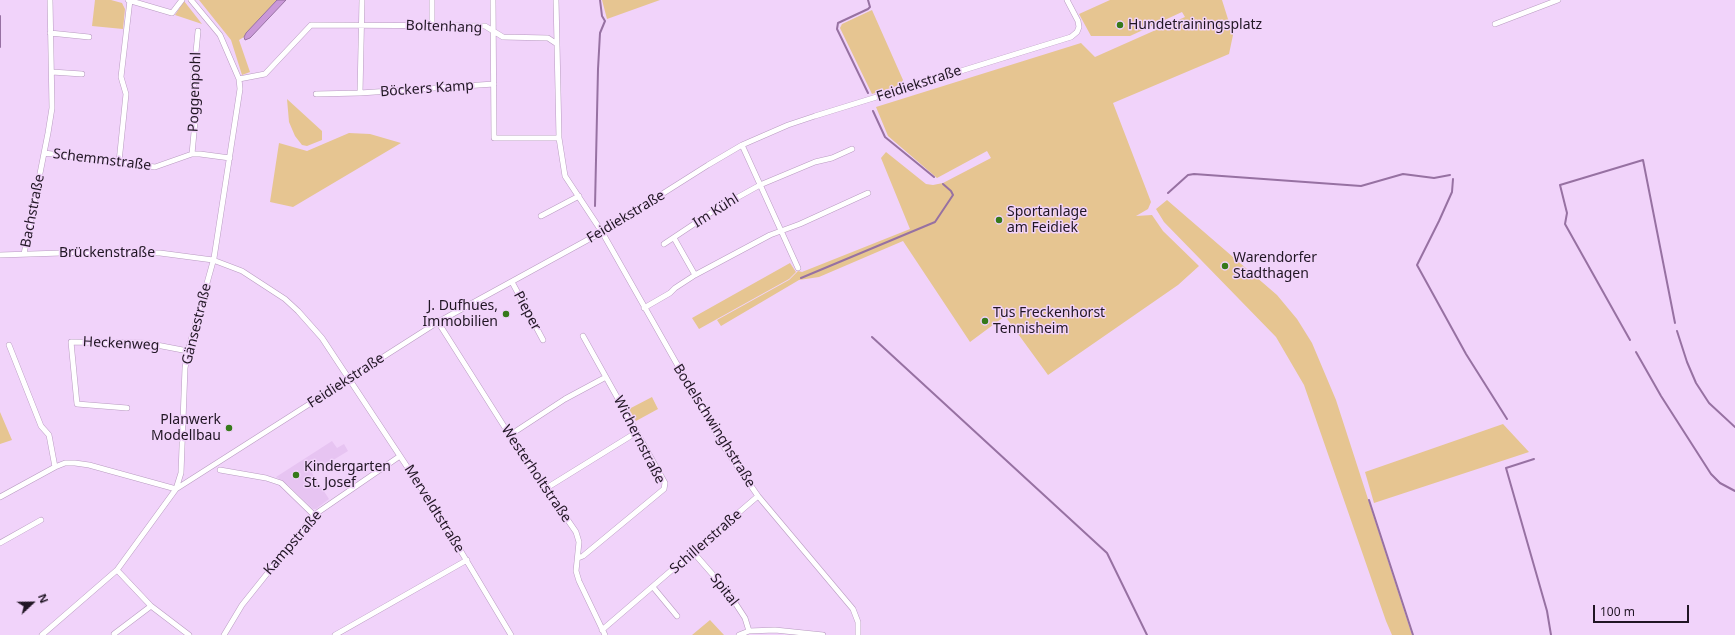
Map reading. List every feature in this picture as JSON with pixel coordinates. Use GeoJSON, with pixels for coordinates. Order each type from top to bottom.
{"type":"FeatureCollection","features":[{"type":"Feature","properties":{"kind":"street","name":"Bachstraße"},"geometry":{"type":"LineString","coordinates":[[24,254],[52,108],[50,0]]}},
{"type":"Feature","properties":{"kind":"street"},"geometry":{"type":"LineString","coordinates":[[119,162],[126,94],[121,77],[129,0],[172,14],[182,0]]}},
{"type":"Feature","properties":{"kind":"street","name":"Gänsestraße"},"geometry":{"type":"LineString","coordinates":[[42,635],[117,570],[176,489],[181,473],[184,382],[188,351],[213,260],[240,88],[239,79],[220,35],[191,0]]}},
{"type":"Feature","properties":{"kind":"street","name":"Böckers Kamp"},"geometry":{"type":"LineString","coordinates":[[360,93],[360,25],[362,0]]}},
{"type":"Feature","properties":{"kind":"street"},"geometry":{"type":"LineString","coordinates":[[432,0],[432,25]]}},
{"type":"Feature","properties":{"kind":"street"},"geometry":{"type":"LineString","coordinates":[[493,0],[494,138],[559,138]]}},
{"type":"Feature","properties":{"kind":"street"},"geometry":{"type":"LineString","coordinates":[[556,0],[559,138],[565,176],[602,232]]}},
{"type":"Feature","properties":{"kind":"street","name":"Feidiekstraße"},"geometry":{"type":"LineString","coordinates":[[176,489],[438,322],[602,232],[742,145],[788,125],[815,116],[1067,39],[1077,32],[1079,27],[1078,21],[1067,0]]}},
{"type":"Feature","properties":{"kind":"street"},"geometry":{"type":"LineString","coordinates":[[1495,24],[1558,0]]}},
{"type":"Feature","properties":{"kind":"street","name":"Boltenhang"},"geometry":{"type":"LineString","coordinates":[[239,79],[265,74],[311,25],[485,26],[503,37],[548,38],[557,44]]}},
{"type":"Feature","properties":{"kind":"street","name":"Poggenpohl"},"geometry":{"type":"LineString","coordinates":[[192,154],[197,100],[193,83],[198,30]]}},
{"type":"Feature","properties":{"kind":"street"},"geometry":{"type":"LineString","coordinates":[[50,33],[89,36]]}},
{"type":"Feature","properties":{"kind":"street"},"geometry":{"type":"LineString","coordinates":[[52,72],[82,74]]}},
{"type":"Feature","properties":{"kind":"street","name":"Böckers Kamp"},"geometry":{"type":"LineString","coordinates":[[316,94],[360,93],[494,84]]}},
{"type":"Feature","properties":{"kind":"street"},"geometry":{"type":"LineString","coordinates":[[742,145],[798,268]]}},
{"type":"Feature","properties":{"kind":"street","name":"Im Kühl"},"geometry":{"type":"LineString","coordinates":[[664,244],[715,210],[760,185],[815,162],[832,158],[852,149]]}},
{"type":"Feature","properties":{"kind":"street","name":"Schemmstraße"},"geometry":{"type":"LineString","coordinates":[[44,153],[155,167],[192,154],[230,158]]}},
{"type":"Feature","properties":{"kind":"street"},"geometry":{"type":"LineString","coordinates":[[644,308],[670,293],[695,275],[770,235],[800,224],[868,193]]}},
{"type":"Feature","properties":{"kind":"street"},"geometry":{"type":"LineString","coordinates":[[541,216],[579,196]]}},
{"type":"Feature","properties":{"kind":"street","name":"Bodelschwinghstraße"},"geometry":{"type":"LineString","coordinates":[[602,232],[724,447],[758,496],[853,609],[858,622],[858,635]]}},
{"type":"Feature","properties":{"kind":"street"},"geometry":{"type":"LineString","coordinates":[[674,238],[695,275]]}},
{"type":"Feature","properties":{"kind":"street","name":"Brückenstraße"},"geometry":{"type":"LineString","coordinates":[[0,255],[92,252],[160,253],[213,260]]}},
{"type":"Feature","properties":{"kind":"street","name":"Merveldtstraße"},"geometry":{"type":"LineString","coordinates":[[213,260],[242,272],[267,287],[298,311],[322,338],[467,560],[511,635]]}},
{"type":"Feature","properties":{"kind":"street","name":"Pieper"},"geometry":{"type":"LineString","coordinates":[[512,282],[543,340]]}},
{"type":"Feature","properties":{"kind":"street","name":"Westerholtstraße"},"geometry":{"type":"LineString","coordinates":[[438,322],[545,489],[576,532],[579,542],[576,571],[579,581],[603,632]]}},
{"type":"Feature","properties":{"kind":"street","name":"Wichernstraße"},"geometry":{"type":"LineString","coordinates":[[578,558],[583,556],[664,489],[665,483],[583,336]]}},
{"type":"Feature","properties":{"kind":"street","name":"Heckenweg"},"geometry":{"type":"LineString","coordinates":[[127,408],[78,404],[71,342],[146,343],[188,351]]}},
{"type":"Feature","properties":{"kind":"street"},"geometry":{"type":"LineString","coordinates":[[9,345],[41,426],[49,435],[55,467]]}},
{"type":"Feature","properties":{"kind":"street"},"geometry":{"type":"LineString","coordinates":[[510,435],[565,399],[606,377]]}},
{"type":"Feature","properties":{"kind":"street"},"geometry":{"type":"LineString","coordinates":[[545,489],[637,432]]}},
{"type":"Feature","properties":{"kind":"street","name":"Kampstraße"},"geometry":{"type":"LineString","coordinates":[[224,635],[242,605],[314,515],[400,456]]}},
{"type":"Feature","properties":{"kind":"street"},"geometry":{"type":"LineString","coordinates":[[0,497],[65,463],[89,464],[176,489]]}},
{"type":"Feature","properties":{"kind":"street"},"geometry":{"type":"LineString","coordinates":[[220,470],[266,478],[281,483],[314,515]]}},
{"type":"Feature","properties":{"kind":"street","name":"Schillerstraße"},"geometry":{"type":"LineString","coordinates":[[603,632],[758,496]]}},
{"type":"Feature","properties":{"kind":"street"},"geometry":{"type":"LineString","coordinates":[[0,543],[41,520]]}},
{"type":"Feature","properties":{"kind":"street","name":"Spital"},"geometry":{"type":"LineString","coordinates":[[693,552],[728,592],[745,618],[749,631]]}},
{"type":"Feature","properties":{"kind":"street"},"geometry":{"type":"LineString","coordinates":[[335,635],[467,560]]}},
{"type":"Feature","properties":{"kind":"street"},"geometry":{"type":"LineString","coordinates":[[117,570],[151,606],[186,634]]}},
{"type":"Feature","properties":{"kind":"street"},"geometry":{"type":"LineString","coordinates":[[653,587],[677,616]]}},
{"type":"Feature","properties":{"kind":"street"},"geometry":{"type":"LineString","coordinates":[[114,634],[151,606]]}},
{"type":"Feature","properties":{"kind":"street"},"geometry":{"type":"LineString","coordinates":[[739,635],[749,631],[775,630],[823,635]]}},
{"type":"Feature","properties":{"kind":"shaded area"},"geometry":{"type":"Polygon","coordinates":[[[95,0],[111,0],[122,3],[125,9],[123,29],[92,26],[95,0]]]}},
{"type":"Feature","properties":{"kind":"shaded area"},"geometry":{"type":"Polygon","coordinates":[[[199,0],[277,0],[244,37],[239,40],[250,72],[242,75],[231,40],[199,0]]]}},
{"type":"Feature","properties":{"kind":"shaded area"},"geometry":{"type":"Polygon","coordinates":[[[277,0],[286,0],[250,38],[245,40],[244,37],[246,33],[277,0]]]}},
{"type":"Feature","properties":{"kind":"shaded area"},"geometry":{"type":"Polygon","coordinates":[[[602,0],[660,0],[607,19],[602,0]]]}},
{"type":"Feature","properties":{"kind":"shaded area","name":"Sportanlage am Feidiek"},"geometry":{"type":"Polygon","coordinates":[[[1110,0],[1222,0],[1233,35],[1229,54],[1113,103],[1151,202],[1148,209],[1136,216],[1152,215],[1163,231],[1199,266],[1178,285],[1048,375],[1005,316],[970,342],[903,241],[819,277],[799,280],[721,326],[717,320],[789,280],[798,271],[802,272],[910,229],[881,158],[886,152],[926,184],[933,185],[943,183],[991,158],[987,151],[937,178],[888,136],[876,107],[1081,43],[1095,57],[1185,17],[1182,12],[1130,36],[1091,36],[1079,14],[1110,0]]]}},
{"type":"Feature","properties":{"kind":"shaded area"},"geometry":{"type":"Polygon","coordinates":[[[184,1],[202,24],[175,15],[184,1]]]}},
{"type":"Feature","properties":{"kind":"shaded area"},"geometry":{"type":"Polygon","coordinates":[[[872,10],[903,80],[900,85],[872,94],[840,28],[842,24],[872,10]]]}},
{"type":"Feature","properties":{"kind":"shaded area"},"geometry":{"type":"Polygon","coordinates":[[[287,99],[322,131],[322,140],[307,146],[302,145],[295,136],[289,122],[287,99]]]}},
{"type":"Feature","properties":{"kind":"shaded area"},"geometry":{"type":"Polygon","coordinates":[[[349,133],[370,134],[401,143],[293,207],[270,202],[279,143],[307,151],[349,133]]]}},
{"type":"Feature","properties":{"kind":"shaded area"},"geometry":{"type":"Polygon","coordinates":[[[1167,200],[1277,295],[1297,319],[1312,343],[1336,400],[1412,635],[1392,635],[1304,385],[1276,337],[1164,222],[1156,209],[1167,200]]]}},
{"type":"Feature","properties":{"kind":"shaded area"},"geometry":{"type":"Polygon","coordinates":[[[790,263],[796,272],[789,279],[699,329],[692,318],[790,263]]]}},
{"type":"Feature","properties":{"kind":"shaded area"},"geometry":{"type":"Polygon","coordinates":[[[652,397],[658,409],[636,421],[629,409],[652,397]]]}},
{"type":"Feature","properties":{"kind":"shaded area"},"geometry":{"type":"Polygon","coordinates":[[[0,412],[12,440],[0,444],[0,412]]]}},
{"type":"Feature","properties":{"kind":"shaded area"},"geometry":{"type":"Polygon","coordinates":[[[1503,424],[1529,452],[1374,503],[1365,472],[1503,424]]]}},
{"type":"Feature","properties":{"kind":"shaded area","name":"Kindergarten St. Josef"},"geometry":{"type":"Polygon","coordinates":[[[332,441],[337,448],[344,444],[348,451],[312,473],[329,499],[316,509],[313,509],[288,485],[276,477],[332,441]]]}},
{"type":"Feature","properties":{"kind":"shaded area"},"geometry":{"type":"Polygon","coordinates":[[[710,620],[724,635],[692,635],[710,620]]]}},
{"type":"Feature","properties":{"kind":"waterway"},"geometry":{"type":"LineString","coordinates":[[595,206],[598,69],[600,33],[605,21],[602,16],[600,0]]}},
{"type":"Feature","properties":{"kind":"waterway"},"geometry":{"type":"LineString","coordinates":[[868,0],[870,7],[868,9],[838,23],[837,29],[868,93]]}},
{"type":"Feature","properties":{"kind":"waterway"},"geometry":{"type":"LineString","coordinates":[[0,16],[0,47]]}},
{"type":"Feature","properties":{"kind":"waterway"},"geometry":{"type":"LineString","coordinates":[[873,111],[885,137],[934,177]]}},
{"type":"Feature","properties":{"kind":"waterway"},"geometry":{"type":"LineString","coordinates":[[1630,340],[1565,224],[1567,213],[1560,185],[1643,160],[1675,323]]}},
{"type":"Feature","properties":{"kind":"waterway"},"geometry":{"type":"LineString","coordinates":[[1168,193],[1188,175],[1194,174],[1361,186],[1403,174],[1434,178],[1450,175]]}},
{"type":"Feature","properties":{"kind":"waterway"},"geometry":{"type":"LineString","coordinates":[[1453,179],[1452,192],[1417,265],[1466,354],[1507,419]]}},
{"type":"Feature","properties":{"kind":"waterway"},"geometry":{"type":"LineString","coordinates":[[801,278],[935,222],[953,195],[951,191],[943,184]]}},
{"type":"Feature","properties":{"kind":"waterway"},"geometry":{"type":"LineString","coordinates":[[1677,331],[1687,362],[1696,383],[1709,403],[1735,427]]}},
{"type":"Feature","properties":{"kind":"waterway"},"geometry":{"type":"LineString","coordinates":[[872,337],[1107,553],[1147,635]]}},
{"type":"Feature","properties":{"kind":"waterway"},"geometry":{"type":"LineString","coordinates":[[1636,352],[1661,396],[1711,474],[1720,483],[1735,491]]}},
{"type":"Feature","properties":{"kind":"waterway"},"geometry":{"type":"LineString","coordinates":[[1534,459],[1506,468],[1547,611],[1551,635]]}},
{"type":"Feature","properties":{"kind":"waterway"},"geometry":{"type":"LineString","coordinates":[[1369,500],[1413,635]]}},
{"type":"Feature","properties":{"kind":"place","name":"Hundetrainingsplatz"},"geometry":{"type":"Point","coordinates":[1120,25]}},
{"type":"Feature","properties":{"kind":"place","name":"Sportanlage am Feidiek"},"geometry":{"type":"Point","coordinates":[999,220]}},
{"type":"Feature","properties":{"kind":"place","name":"Warendorfer Stadthagen"},"geometry":{"type":"Point","coordinates":[1225,266]}},
{"type":"Feature","properties":{"kind":"place","name":"J. Dufhues, Immobilien"},"geometry":{"type":"Point","coordinates":[506,314]}},
{"type":"Feature","properties":{"kind":"place","name":"Tus Freckenhorst Tennisheim"},"geometry":{"type":"Point","coordinates":[985,321]}},
{"type":"Feature","properties":{"kind":"place","name":"Planwerk Modellbau"},"geometry":{"type":"Point","coordinates":[229,428]}},
{"type":"Feature","properties":{"kind":"place","name":"Kindergarten St. Josef"},"geometry":{"type":"Point","coordinates":[296,475]}}]}
